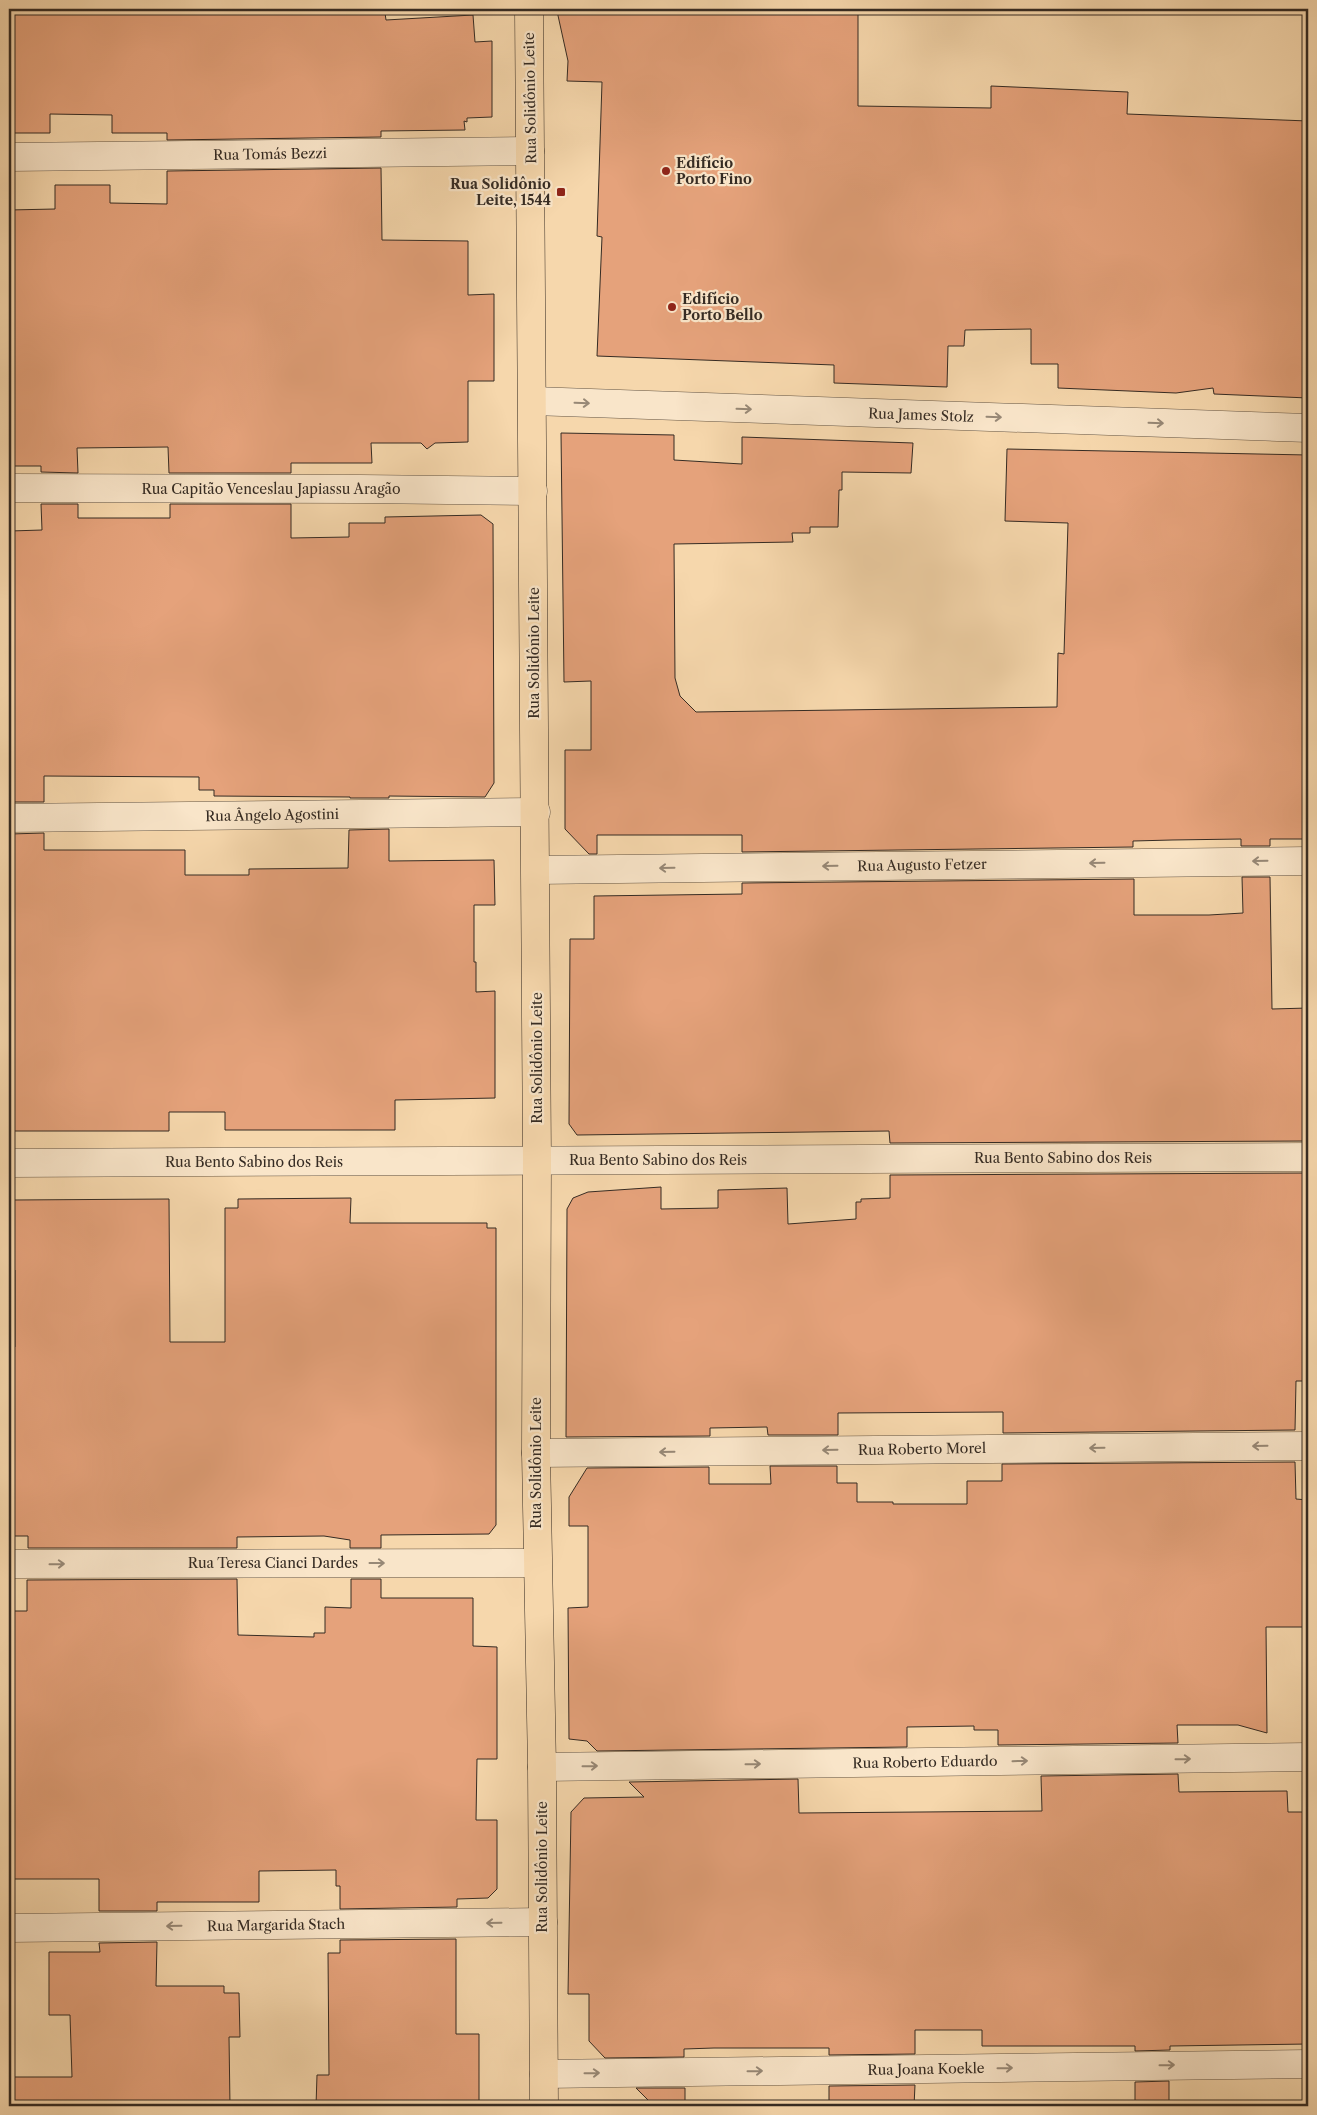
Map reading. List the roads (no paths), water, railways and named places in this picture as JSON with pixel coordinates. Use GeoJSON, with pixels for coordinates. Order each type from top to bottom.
{"type":"FeatureCollection","features":[{"type":"Feature","properties":{"kind":"main road","name":"Rua Solidônio Leite"},"geometry":{"type":"LineString","coordinates":[[529,9],[536,812],[536,1453],[542,1767],[544,2106]]}},
{"type":"Feature","properties":{"kind":"street","name":"Rua Tomás Bezzi"},"geometry":{"type":"LineString","coordinates":[[9,157],[530,151]]}},
{"type":"Feature","properties":{"kind":"street","name":"Rua James Stolz"},"geometry":{"type":"LineString","coordinates":[[533,402],[1308,428]]}},
{"type":"Feature","properties":{"kind":"street","name":"Rua Capitão Venceslau Japiassu Aragão"},"geometry":{"type":"LineString","coordinates":[[9,488],[533,491]]}},
{"type":"Feature","properties":{"kind":"street","name":"Rua Ângelo Agostini"},"geometry":{"type":"LineString","coordinates":[[9,818],[536,812]]}},
{"type":"Feature","properties":{"kind":"street","name":"Rua Augusto Fetzer"},"geometry":{"type":"LineString","coordinates":[[536,870],[1308,861]]}},
{"type":"Feature","properties":{"kind":"street","name":"Rua Bento Sabino dos Reis"},"geometry":{"type":"LineString","coordinates":[[9,1163],[1308,1157]]}},
{"type":"Feature","properties":{"kind":"street","name":"Rua Roberto Morel"},"geometry":{"type":"LineString","coordinates":[[536,1453],[1308,1446]]}},
{"type":"Feature","properties":{"kind":"street","name":"Rua Teresa Cianci Dardes"},"geometry":{"type":"LineString","coordinates":[[9,1564],[537,1563]]}},
{"type":"Feature","properties":{"kind":"street","name":"Rua Roberto Eduardo"},"geometry":{"type":"LineString","coordinates":[[542,1767],[1308,1757]]}},
{"type":"Feature","properties":{"kind":"street","name":"Rua Margarida Stach"},"geometry":{"type":"LineString","coordinates":[[9,1928],[543,1922]]}},
{"type":"Feature","properties":{"kind":"street","name":"Rua Joana Koekle"},"geometry":{"type":"LineString","coordinates":[[544,2074],[1308,2064]]}},
{"type":"Feature","properties":{"kind":"place","name":"Edifício Porto Fino"},"geometry":{"type":"Point","coordinates":[666,171]}},
{"type":"Feature","properties":{"kind":"place","name":"Rua Solidônio Leite, 1544"},"geometry":{"type":"Point","coordinates":[561,192]}},
{"type":"Feature","properties":{"kind":"place","name":"Edifício Porto Bello"},"geometry":{"type":"Point","coordinates":[672,307]}}]}
